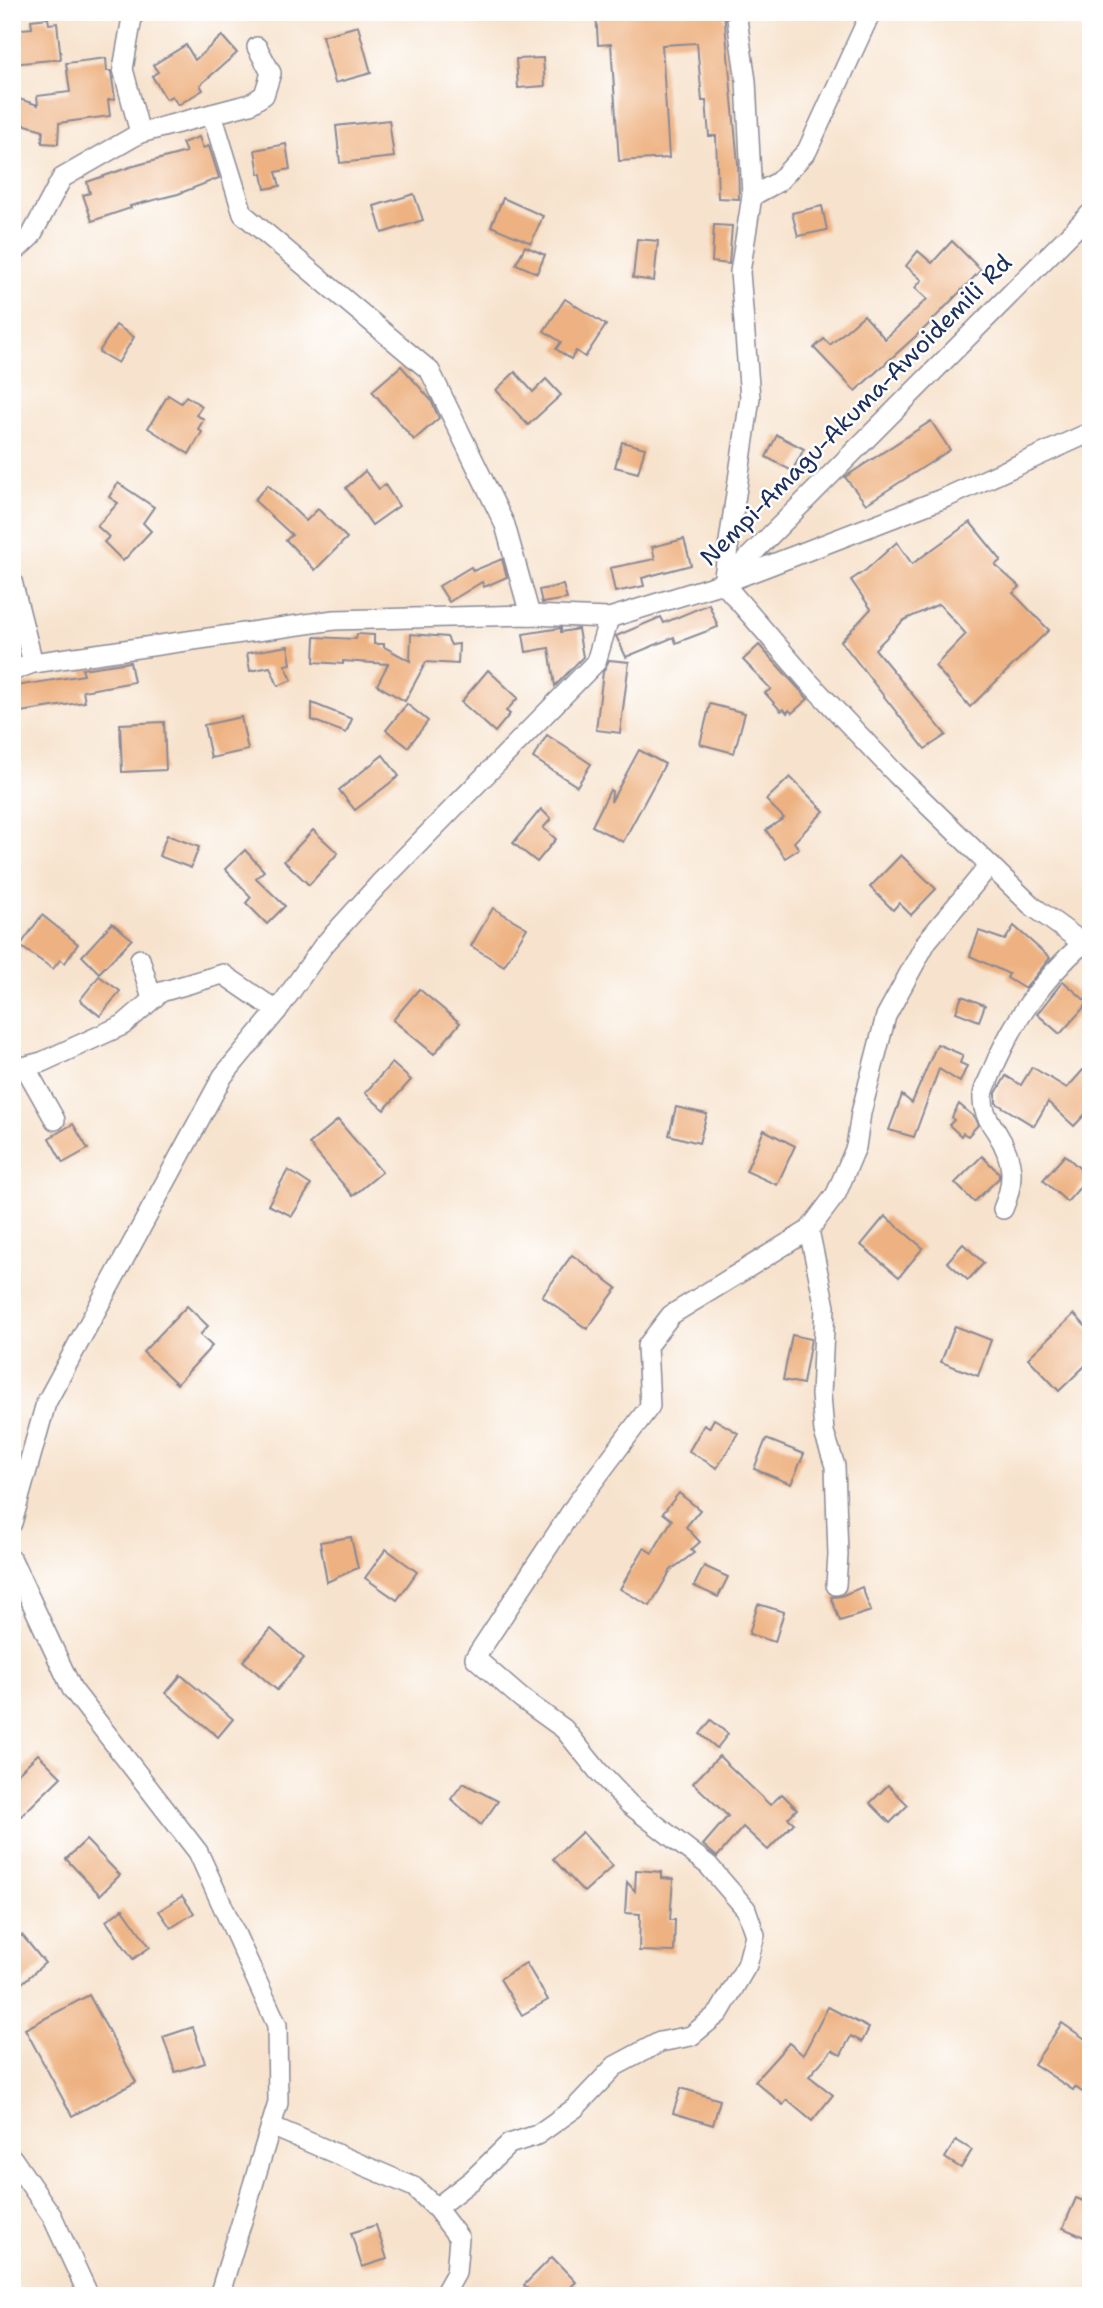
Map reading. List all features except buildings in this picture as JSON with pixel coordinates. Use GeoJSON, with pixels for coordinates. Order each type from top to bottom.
{"type":"FeatureCollection","features":[{"type":"Feature","properties":{"kind":"street"},"geometry":{"type":"LineString","coordinates":[[132,12],[123,69],[140,133]]}},
{"type":"Feature","properties":{"kind":"street"},"geometry":{"type":"LineString","coordinates":[[736,12],[746,81],[751,196],[740,272],[750,398],[723,583],[807,680],[895,774],[1031,905],[1087,946],[1053,970],[1028,1004],[1010,1033],[982,1096],[985,1115],[1002,1142],[1012,1166],[1011,1191],[1003,1209]]}},
{"type":"Feature","properties":{"kind":"street"},"geometry":{"type":"LineString","coordinates":[[751,196],[778,182],[807,151],[871,12]]}},
{"type":"Feature","properties":{"kind":"street"},"geometry":{"type":"LineString","coordinates":[[12,254],[31,236],[62,178],[140,133],[250,104],[264,95],[271,73],[257,47]]}},
{"type":"Feature","properties":{"kind":"street"},"geometry":{"type":"LineString","coordinates":[[212,114],[243,214],[430,370],[505,525],[530,615]]}},
{"type":"Feature","properties":{"kind":"street","name":"Nempi-Amagu-Akuma-Awoidemili Rd"},"geometry":{"type":"LineString","coordinates":[[12,671],[33,663],[334,620],[530,615],[609,618],[723,583],[1091,213]]}},
{"type":"Feature","properties":{"kind":"street"},"geometry":{"type":"LineString","coordinates":[[723,583],[947,497],[1091,432]]}},
{"type":"Feature","properties":{"kind":"street"},"geometry":{"type":"LineString","coordinates":[[12,581],[33,663]]}},
{"type":"Feature","properties":{"kind":"street"},"geometry":{"type":"LineString","coordinates":[[12,1523],[46,1403],[223,1076],[277,1011],[323,946],[596,662],[609,618]]}},
{"type":"Feature","properties":{"kind":"street"},"geometry":{"type":"LineString","coordinates":[[436,2207],[472,2180],[509,2144],[537,2135],[575,2108],[615,2066],[660,2042],[691,2036],[719,2013],[747,1965],[755,1935],[746,1909],[708,1865],[629,1804],[564,1729],[521,1698],[475,1658],[577,1503],[650,1406],[647,1346],[671,1315],[810,1230],[836,1194],[856,1147],[861,1113],[886,1016],[927,941],[989,866]]}},
{"type":"Feature","properties":{"kind":"street"},"geometry":{"type":"LineString","coordinates":[[139,960],[152,999]]}},
{"type":"Feature","properties":{"kind":"street"},"geometry":{"type":"LineString","coordinates":[[55,1120],[19,1068],[42,1062],[123,1025],[161,992],[223,974],[277,1011]]}},
{"type":"Feature","properties":{"kind":"street"},"geometry":{"type":"LineString","coordinates":[[810,1230],[825,1307],[821,1395],[824,1432],[835,1466],[838,1555],[836,1585]]}},
{"type":"Feature","properties":{"kind":"street"},"geometry":{"type":"LineString","coordinates":[[12,1560],[72,1689],[198,1852],[277,2025],[278,2103],[219,2296]]}},
{"type":"Feature","properties":{"kind":"street"},"geometry":{"type":"LineString","coordinates":[[271,2126],[414,2187],[436,2207],[459,2238],[456,2273],[443,2296]]}},
{"type":"Feature","properties":{"kind":"street"},"geometry":{"type":"LineString","coordinates":[[12,2158],[52,2216],[89,2296]]}}]}
